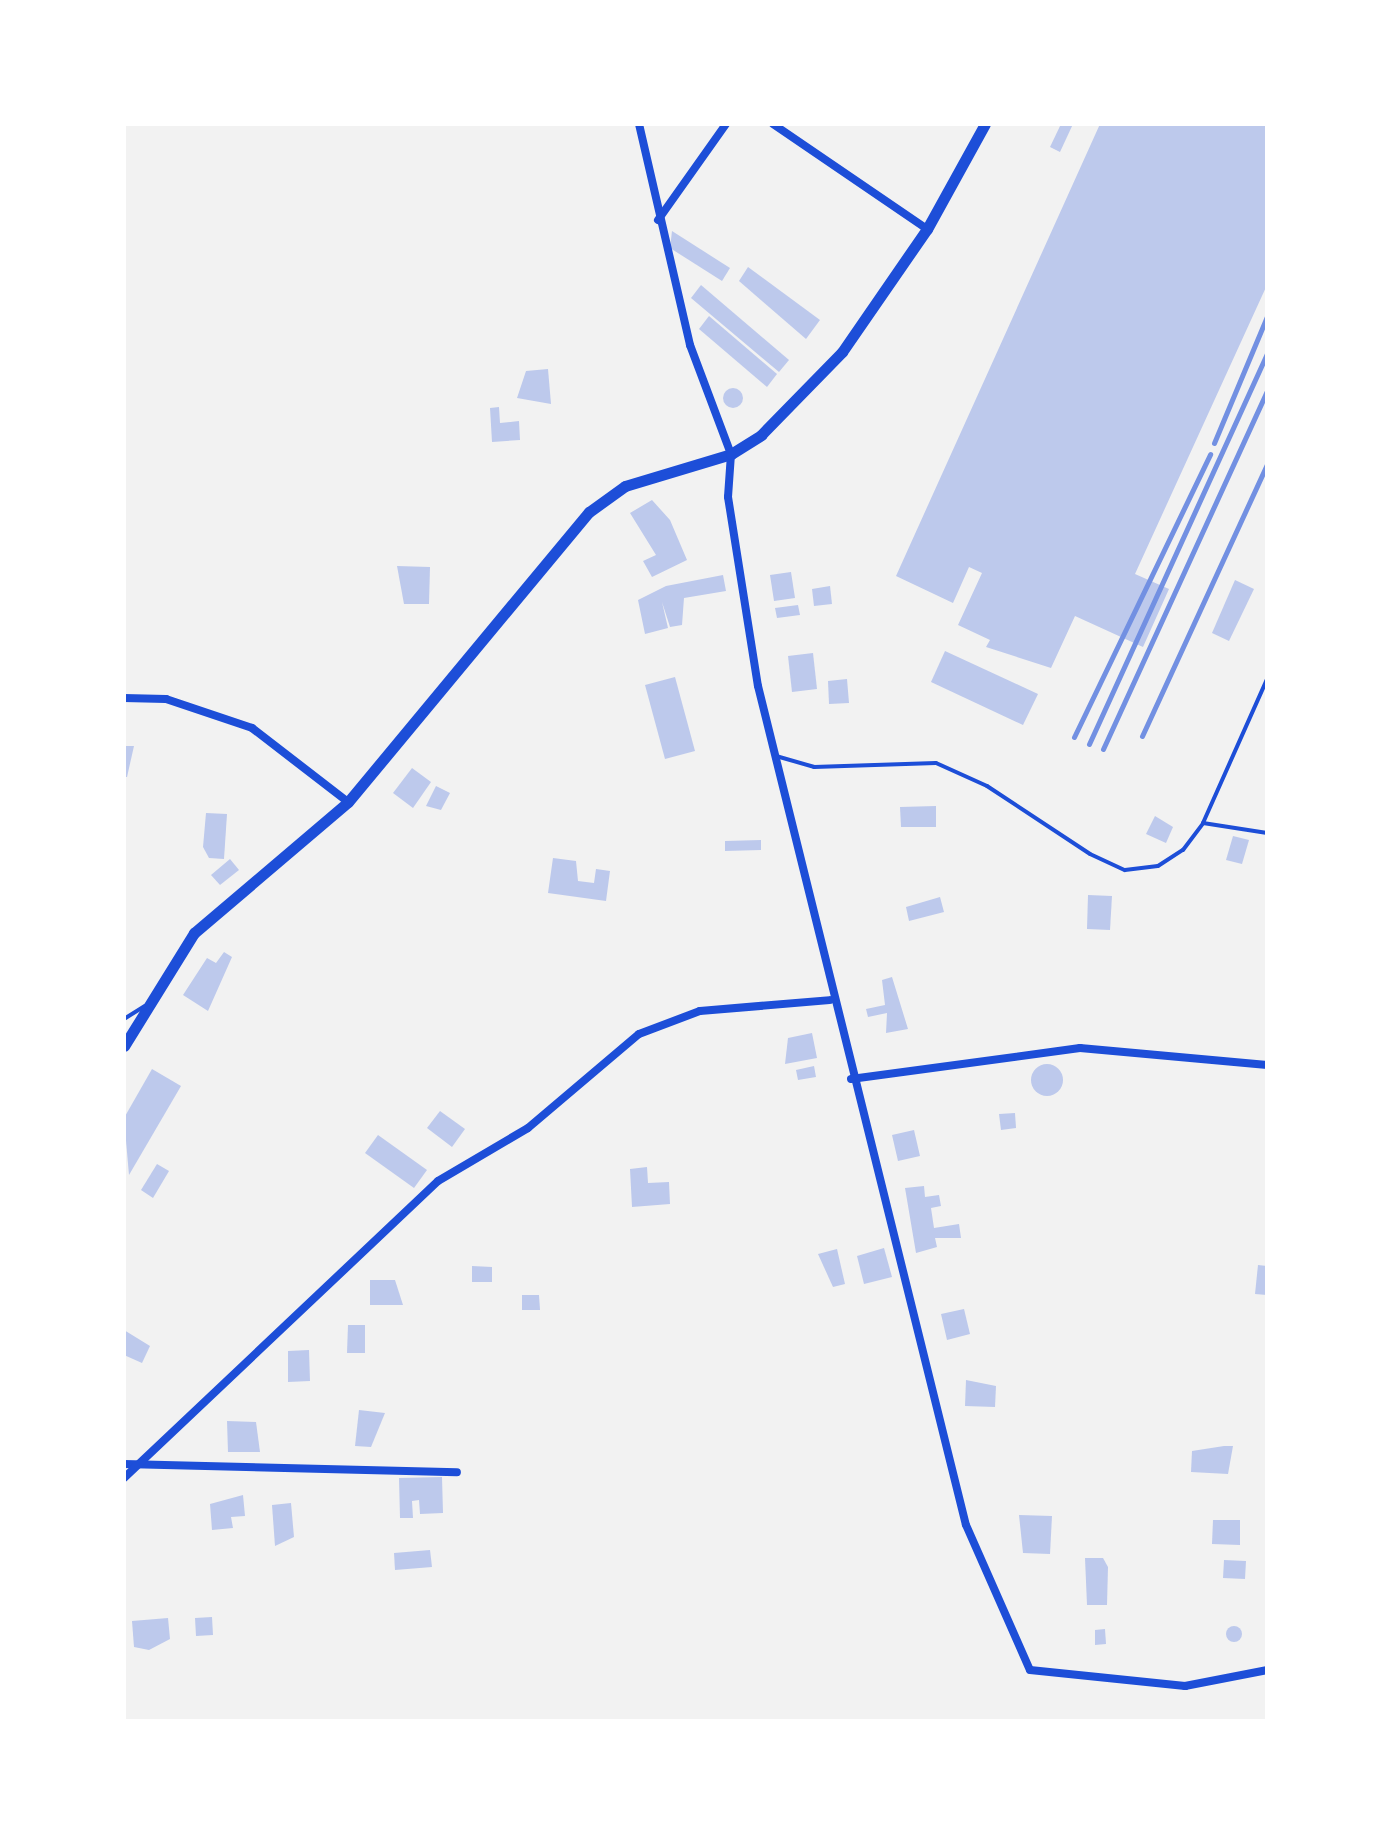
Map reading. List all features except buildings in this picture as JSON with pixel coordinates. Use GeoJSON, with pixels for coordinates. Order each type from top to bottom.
{"type":"FeatureCollection","features":[{"type":"Feature","properties":{"kind":"main road"},"geometry":{"type":"LineString","coordinates":[[124,1046],[170,963],[221,906],[348,802],[589,512],[625,486],[731,454],[761,435],[842,352],[927,229],[985,124]]}},
{"type":"Feature","properties":{"kind":"street"},"geometry":{"type":"LineString","coordinates":[[639,124],[658,220],[690,345],[731,454],[728,497],[774,756],[830,1000],[966,1525],[1030,1670],[1185,1686],[1267,1670]]}},
{"type":"Feature","properties":{"kind":"street"},"geometry":{"type":"LineString","coordinates":[[658,220],[726,124]]}},
{"type":"Feature","properties":{"kind":"street"},"geometry":{"type":"LineString","coordinates":[[773,124],[927,229]]}},
{"type":"Feature","properties":{"kind":"street"},"geometry":{"type":"LineString","coordinates":[[124,698],[166,699],[252,728],[348,802]]}},
{"type":"Feature","properties":{"kind":"street"},"geometry":{"type":"LineString","coordinates":[[124,1478],[438,1181],[528,1128],[639,1034],[700,1011],[830,1000]]}},
{"type":"Feature","properties":{"kind":"street"},"geometry":{"type":"LineString","coordinates":[[851,1079],[1080,1048],[1267,1065]]}},
{"type":"Feature","properties":{"kind":"street"},"geometry":{"type":"LineString","coordinates":[[124,1464],[457,1472]]}},
{"type":"Feature","properties":{"kind":"lane"},"geometry":{"type":"LineString","coordinates":[[774,756],[814,767],[936,763],[1125,870],[1158,866],[1183,850],[1203,823],[1267,679]]}},
{"type":"Feature","properties":{"kind":"lane"},"geometry":{"type":"LineString","coordinates":[[1203,823],[1267,833]]}},
{"type":"Feature","properties":{"kind":"lane"},"geometry":{"type":"LineString","coordinates":[[124,1019],[147,1005]]}},
{"type":"Feature","properties":{"kind":"railway"},"geometry":{"type":"LineString","coordinates":[[1214,443],[1267,316]]}},
{"type":"Feature","properties":{"kind":"railway"},"geometry":{"type":"LineString","coordinates":[[1089,744],[1267,353]]}},
{"type":"Feature","properties":{"kind":"railway"},"geometry":{"type":"LineString","coordinates":[[1103,749],[1267,390]]}},
{"type":"Feature","properties":{"kind":"railway"},"geometry":{"type":"LineString","coordinates":[[1074,737],[1210,454]]}},
{"type":"Feature","properties":{"kind":"railway"},"geometry":{"type":"LineString","coordinates":[[1142,736],[1267,464]]}}]}
